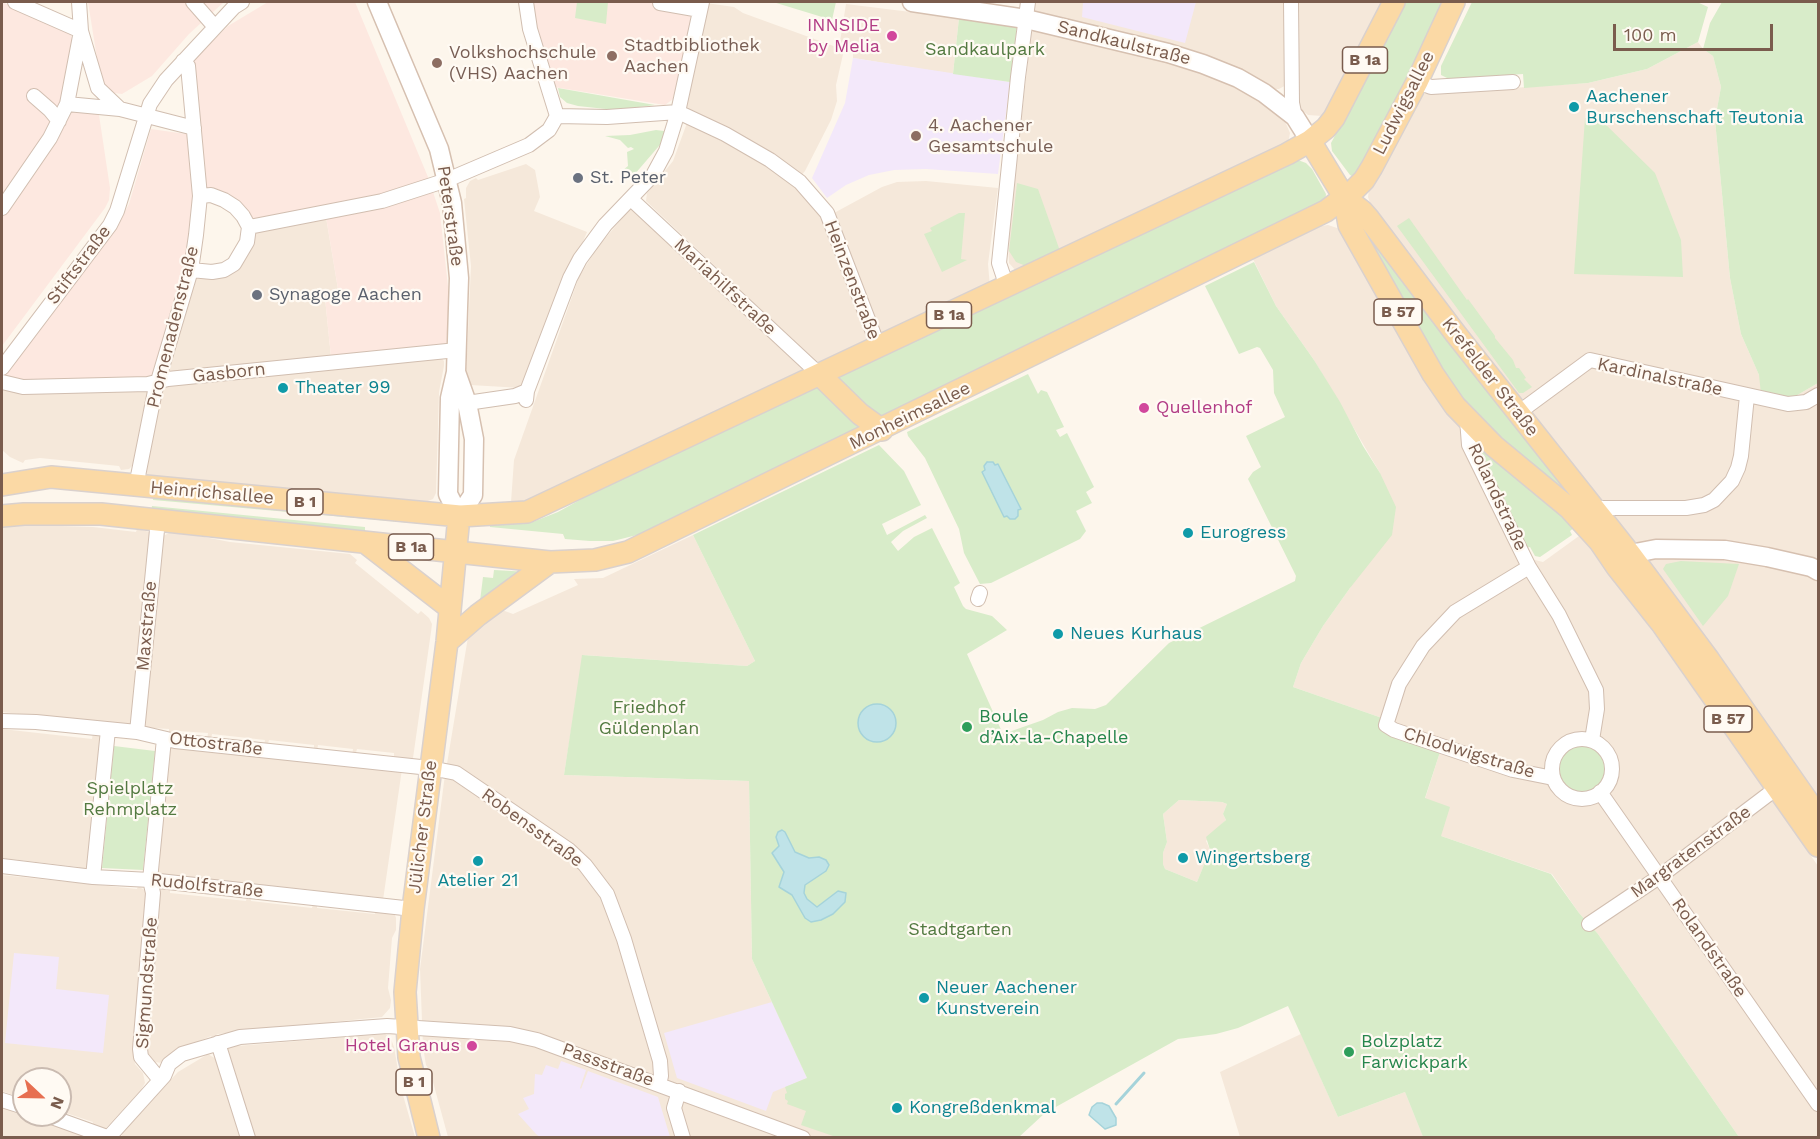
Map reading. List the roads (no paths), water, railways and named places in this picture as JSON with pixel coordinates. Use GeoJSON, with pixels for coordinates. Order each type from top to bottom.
{"type":"FeatureCollection","features":[{"type":"Feature","properties":{"kind":"main road","name":"B 1a"},"geometry":{"type":"LineString","coordinates":[[459,516],[527,512],[541,507],[1287,154],[1310,141],[1334,118],[1394,2]]}},
{"type":"Feature","properties":{"kind":"main road","name":"Ludwigsallee"},"geometry":{"type":"LineString","coordinates":[[1344,198],[1364,180],[1417,82],[1454,2]]}},
{"type":"Feature","properties":{"kind":"main road","name":"Krefelder Straße"},"geometry":{"type":"LineString","coordinates":[[1310,141],[1344,198],[1369,219],[1630,554],[1702,651],[1784,782],[1818,846]]}},
{"type":"Feature","properties":{"kind":"main road","name":"Rolandstraße"},"geometry":{"type":"LineString","coordinates":[[1344,198],[1349,225],[1433,374],[1467,419]]}},
{"type":"Feature","properties":{"kind":"main road","name":"Monheimsallee"},"geometry":{"type":"LineString","coordinates":[[456,552],[550,562],[600,560],[641,547],[1255,248],[1326,212],[1344,198]]}},
{"type":"Feature","properties":{"kind":"main road"},"geometry":{"type":"LineString","coordinates":[[820,375],[860,414],[882,430]]}},
{"type":"Feature","properties":{"kind":"main road","name":"Krefelder Straße"},"geometry":{"type":"LineString","coordinates":[[1467,419],[1494,446],[1569,508],[1600,542],[1784,782],[1818,816]]}},
{"type":"Feature","properties":{"kind":"main road","name":"Heinrichsallee"},"geometry":{"type":"LineString","coordinates":[[2,484],[51,477],[459,516]]}},
{"type":"Feature","properties":{"kind":"main road","name":"Heinrichsallee"},"geometry":{"type":"LineString","coordinates":[[2,516],[92,514],[456,552]]}},
{"type":"Feature","properties":{"kind":"main road","name":"Jülicher Straße"},"geometry":{"type":"LineString","coordinates":[[429,1137],[413,1076],[406,1026],[405,992],[413,909],[447,642],[459,516]]}},
{"type":"Feature","properties":{"kind":"main road"},"geometry":{"type":"LineString","coordinates":[[365,542],[450,608]]}},
{"type":"Feature","properties":{"kind":"main road"},"geometry":{"type":"LineString","coordinates":[[447,642],[478,615],[550,562]]}},
{"type":"Feature","properties":{"kind":"street"},"geometry":{"type":"LineString","coordinates":[[15,2],[38,6],[81,31]]}},
{"type":"Feature","properties":{"kind":"street"},"geometry":{"type":"LineString","coordinates":[[79,2],[81,31],[98,88],[120,110]]}},
{"type":"Feature","properties":{"kind":"street"},"geometry":{"type":"LineString","coordinates":[[194,2],[215,27]]}},
{"type":"Feature","properties":{"kind":"street","name":"Stiftstraße"},"geometry":{"type":"LineString","coordinates":[[2,368],[110,225],[117,211],[150,104],[166,80],[234,7],[242,2]]}},
{"type":"Feature","properties":{"kind":"street","name":"Peterstraße"},"geometry":{"type":"LineString","coordinates":[[376,2],[439,149],[452,203],[459,278],[456,372],[450,398],[448,494],[459,516]]}},
{"type":"Feature","properties":{"kind":"street"},"geometry":{"type":"LineString","coordinates":[[249,227],[382,201],[447,180],[529,145],[549,130],[557,116],[530,29],[526,2]]}},
{"type":"Feature","properties":{"kind":"street"},"geometry":{"type":"LineString","coordinates":[[467,403],[526,395],[570,278],[580,259],[605,225],[653,175],[666,151],[678,111],[701,6],[661,2]]}},
{"type":"Feature","properties":{"kind":"street","name":"Sandkaulstraße"},"geometry":{"type":"LineString","coordinates":[[912,2],[1027,10],[1203,64],[1256,88],[1296,117],[1310,141]]}},
{"type":"Feature","properties":{"kind":"street"},"geometry":{"type":"LineString","coordinates":[[1291,2],[1292,103],[1296,117]]}},
{"type":"Feature","properties":{"kind":"street"},"geometry":{"type":"LineString","coordinates":[[1007,287],[999,263],[1027,10]]}},
{"type":"Feature","properties":{"kind":"street"},"geometry":{"type":"LineString","coordinates":[[2,208],[59,122],[67,104],[81,31]]}},
{"type":"Feature","properties":{"kind":"street","name":"Promenadenstraße"},"geometry":{"type":"LineString","coordinates":[[136,486],[157,382],[191,270],[200,196],[188,66],[183,62]]}},
{"type":"Feature","properties":{"kind":"street"},"geometry":{"type":"LineString","coordinates":[[1417,82],[1431,87],[1513,82]]}},
{"type":"Feature","properties":{"kind":"street"},"geometry":{"type":"LineString","coordinates":[[34,96],[50,110],[59,122]]}},
{"type":"Feature","properties":{"kind":"street"},"geometry":{"type":"LineString","coordinates":[[67,104],[120,110],[194,128]]}},
{"type":"Feature","properties":{"kind":"street"},"geometry":{"type":"LineString","coordinates":[[557,116],[607,117],[678,111]]}},
{"type":"Feature","properties":{"kind":"street","name":"Heinzenstraße"},"geometry":{"type":"LineString","coordinates":[[678,111],[770,160],[800,182],[816,198],[827,213],[879,348]]}},
{"type":"Feature","properties":{"kind":"street"},"geometry":{"type":"LineString","coordinates":[[191,270],[212,273],[234,264],[247,242],[249,227],[243,216],[224,200],[211,195],[200,196]]}},
{"type":"Feature","properties":{"kind":"street","name":"Mariahilfstraße"},"geometry":{"type":"LineString","coordinates":[[631,199],[820,375]]}},
{"type":"Feature","properties":{"kind":"street","name":"Gasborn"},"geometry":{"type":"LineString","coordinates":[[2,382],[23,387],[148,384],[457,350]]}},
{"type":"Feature","properties":{"kind":"street","name":"Kardinalstraße"},"geometry":{"type":"LineString","coordinates":[[1518,413],[1590,360],[1788,404],[1806,402],[1818,395]]}},
{"type":"Feature","properties":{"kind":"street","name":"Peterstraße"},"geometry":{"type":"LineString","coordinates":[[456,372],[467,403],[474,439],[472,495],[459,516]]}},
{"type":"Feature","properties":{"kind":"street"},"geometry":{"type":"LineString","coordinates":[[1593,508],[1686,508],[1704,505],[1714,500],[1732,481],[1738,468],[1747,396]]}},
{"type":"Feature","properties":{"kind":"street","name":"Rolandstraße"},"geometry":{"type":"LineString","coordinates":[[1467,419],[1469,445],[1529,567],[1559,615],[1596,690],[1597,709],[1593,740]]}},
{"type":"Feature","properties":{"kind":"street","name":"Maxstraße"},"geometry":{"type":"LineString","coordinates":[[137,732],[158,520]]}},
{"type":"Feature","properties":{"kind":"street","name":"Krefelder Straße"},"geometry":{"type":"LineString","coordinates":[[1600,542],[1630,554]]}},
{"type":"Feature","properties":{"kind":"street"},"geometry":{"type":"LineString","coordinates":[[1630,554],[1656,549],[1718,549],[1767,557],[1811,567],[1818,571]]}},
{"type":"Feature","properties":{"kind":"street","name":"Chlodwigstraße"},"geometry":{"type":"LineString","coordinates":[[1529,567],[1455,612],[1423,646],[1399,684],[1386,725],[1394,730],[1513,770],[1553,778]]}},
{"type":"Feature","properties":{"kind":"street","name":"Ottostraße"},"geometry":{"type":"LineString","coordinates":[[2,722],[36,722],[137,732],[164,739],[430,768]]}},
{"type":"Feature","properties":{"kind":"street"},"geometry":{"type":"LineString","coordinates":[[93,877],[108,730]]}},
{"type":"Feature","properties":{"kind":"street"},"geometry":{"type":"LineString","coordinates":[[1583,738],[1593,740],[1607,752],[1612,769],[1611,778],[1600,792],[1585,799],[1569,796],[1557,786],[1553,778],[1551,769],[1553,759],[1558,750],[1573,740],[1583,738]]}},
{"type":"Feature","properties":{"kind":"street","name":"Sigmundstraße"},"geometry":{"type":"LineString","coordinates":[[162,1078],[141,1057],[140,1048],[153,893],[150,880],[164,739]]}},
{"type":"Feature","properties":{"kind":"street","name":"Robensstraße"},"geometry":{"type":"LineString","coordinates":[[430,768],[456,773],[564,846],[597,879],[607,894],[624,939],[660,1061],[659,1084]]}},
{"type":"Feature","properties":{"kind":"street","name":"Margratenstraße"},"geometry":{"type":"LineString","coordinates":[[1589,924],[1659,877],[1784,782]]}},
{"type":"Feature","properties":{"kind":"street","name":"Rolandstraße"},"geometry":{"type":"LineString","coordinates":[[1600,792],[1818,1104]]}},
{"type":"Feature","properties":{"kind":"street","name":"Rudolfstraße"},"geometry":{"type":"LineString","coordinates":[[2,866],[413,909]]}},
{"type":"Feature","properties":{"kind":"street","name":"Passstraße"},"geometry":{"type":"LineString","coordinates":[[109,1137],[162,1078],[169,1065],[177,1057],[240,1037],[380,1026],[525,1036],[803,1137]]}},
{"type":"Feature","properties":{"kind":"street"},"geometry":{"type":"LineString","coordinates":[[218,1043],[248,1137]]}},
{"type":"Feature","properties":{"kind":"street"},"geometry":{"type":"LineString","coordinates":[[679,1091],[674,1108],[683,1137]]}},
{"type":"Feature","properties":{"kind":"street"},"geometry":{"type":"LineString","coordinates":[[72,1124],[109,1137]]}},
{"type":"Feature","properties":{"kind":"water"},"geometry":{"type":"Polygon","coordinates":[[[987,462],[998,464],[1021,509],[1018,510],[1018,516],[1015,519],[1004,517],[982,472],[987,462]]]}},
{"type":"Feature","properties":{"kind":"water"},"geometry":{"type":"Polygon","coordinates":[[[877,704],[891,709],[896,723],[891,737],[877,742],[863,737],[858,723],[863,709],[877,704]]]}},
{"type":"Feature","properties":{"kind":"water"},"geometry":{"type":"Polygon","coordinates":[[[782,830],[795,852],[809,858],[819,857],[826,860],[829,865],[826,871],[805,885],[804,893],[807,899],[817,907],[838,891],[846,893],[845,902],[833,914],[811,922],[805,918],[792,895],[779,887],[784,872],[772,853],[779,846],[776,837],[782,830]]]}},
{"type":"Feature","properties":{"kind":"water"},"geometry":{"type":"Polygon","coordinates":[[[1097,1103],[1109,1106],[1116,1118],[1116,1125],[1105,1129],[1089,1115],[1092,1107],[1097,1103]]]}},
{"type":"Feature","properties":{"kind":"waterway"},"geometry":{"type":"LineString","coordinates":[[1116,1104],[1144,1073]]}},
{"type":"Feature","properties":{"kind":"place","name":"INNSIDE by Melia"},"geometry":{"type":"Point","coordinates":[892,36]}},
{"type":"Feature","properties":{"kind":"place","name":"Stadtbibliothek Aachen"},"geometry":{"type":"Point","coordinates":[612,56]}},
{"type":"Feature","properties":{"kind":"place","name":"Volkshochschule (VHS) Aachen"},"geometry":{"type":"Point","coordinates":[437,63]}},
{"type":"Feature","properties":{"kind":"place","name":"Aachener Burschenschaft Teutonia"},"geometry":{"type":"Point","coordinates":[1574,107]}},
{"type":"Feature","properties":{"kind":"place","name":"4. Aachener Gesamtschule"},"geometry":{"type":"Point","coordinates":[916,136]}},
{"type":"Feature","properties":{"kind":"place","name":"St. Peter"},"geometry":{"type":"Point","coordinates":[578,178]}},
{"type":"Feature","properties":{"kind":"place","name":"Synagoge Aachen"},"geometry":{"type":"Point","coordinates":[257,295]}},
{"type":"Feature","properties":{"kind":"place","name":"Theater 99"},"geometry":{"type":"Point","coordinates":[283,388]}},
{"type":"Feature","properties":{"kind":"place","name":"Quellenhof"},"geometry":{"type":"Point","coordinates":[1144,408]}},
{"type":"Feature","properties":{"kind":"place","name":"Eurogress"},"geometry":{"type":"Point","coordinates":[1188,533]}},
{"type":"Feature","properties":{"kind":"place","name":"Neues Kurhaus"},"geometry":{"type":"Point","coordinates":[1058,634]}},
{"type":"Feature","properties":{"kind":"place","name":"Boule d’Aix-la-Chapelle"},"geometry":{"type":"Point","coordinates":[967,727]}},
{"type":"Feature","properties":{"kind":"place","name":"Wingertsberg"},"geometry":{"type":"Point","coordinates":[1183,858]}},
{"type":"Feature","properties":{"kind":"place","name":"Atelier 21"},"geometry":{"type":"Point","coordinates":[478,861]}},
{"type":"Feature","properties":{"kind":"place","name":"Neuer Aachener Kunstverein"},"geometry":{"type":"Point","coordinates":[924,998]}},
{"type":"Feature","properties":{"kind":"place","name":"Hotel Granus"},"geometry":{"type":"Point","coordinates":[472,1046]}},
{"type":"Feature","properties":{"kind":"place","name":"Bolzplatz Farwickpark"},"geometry":{"type":"Point","coordinates":[1349,1052]}},
{"type":"Feature","properties":{"kind":"place","name":"Kongreßdenkmal"},"geometry":{"type":"Point","coordinates":[897,1108]}},
{"type":"Feature","properties":{"kind":"park label","name":"Sandkaulpark"},"geometry":{"type":"Point","coordinates":[985,50]}},
{"type":"Feature","properties":{"kind":"park label","name":"Friedhof Güldenplan"},"geometry":{"type":"Point","coordinates":[649,718]}},
{"type":"Feature","properties":{"kind":"park label","name":"Spielplatz Rehmplatz"},"geometry":{"type":"Point","coordinates":[130,799]}},
{"type":"Feature","properties":{"kind":"park label","name":"Stadtgarten"},"geometry":{"type":"Point","coordinates":[960,930]}}]}
